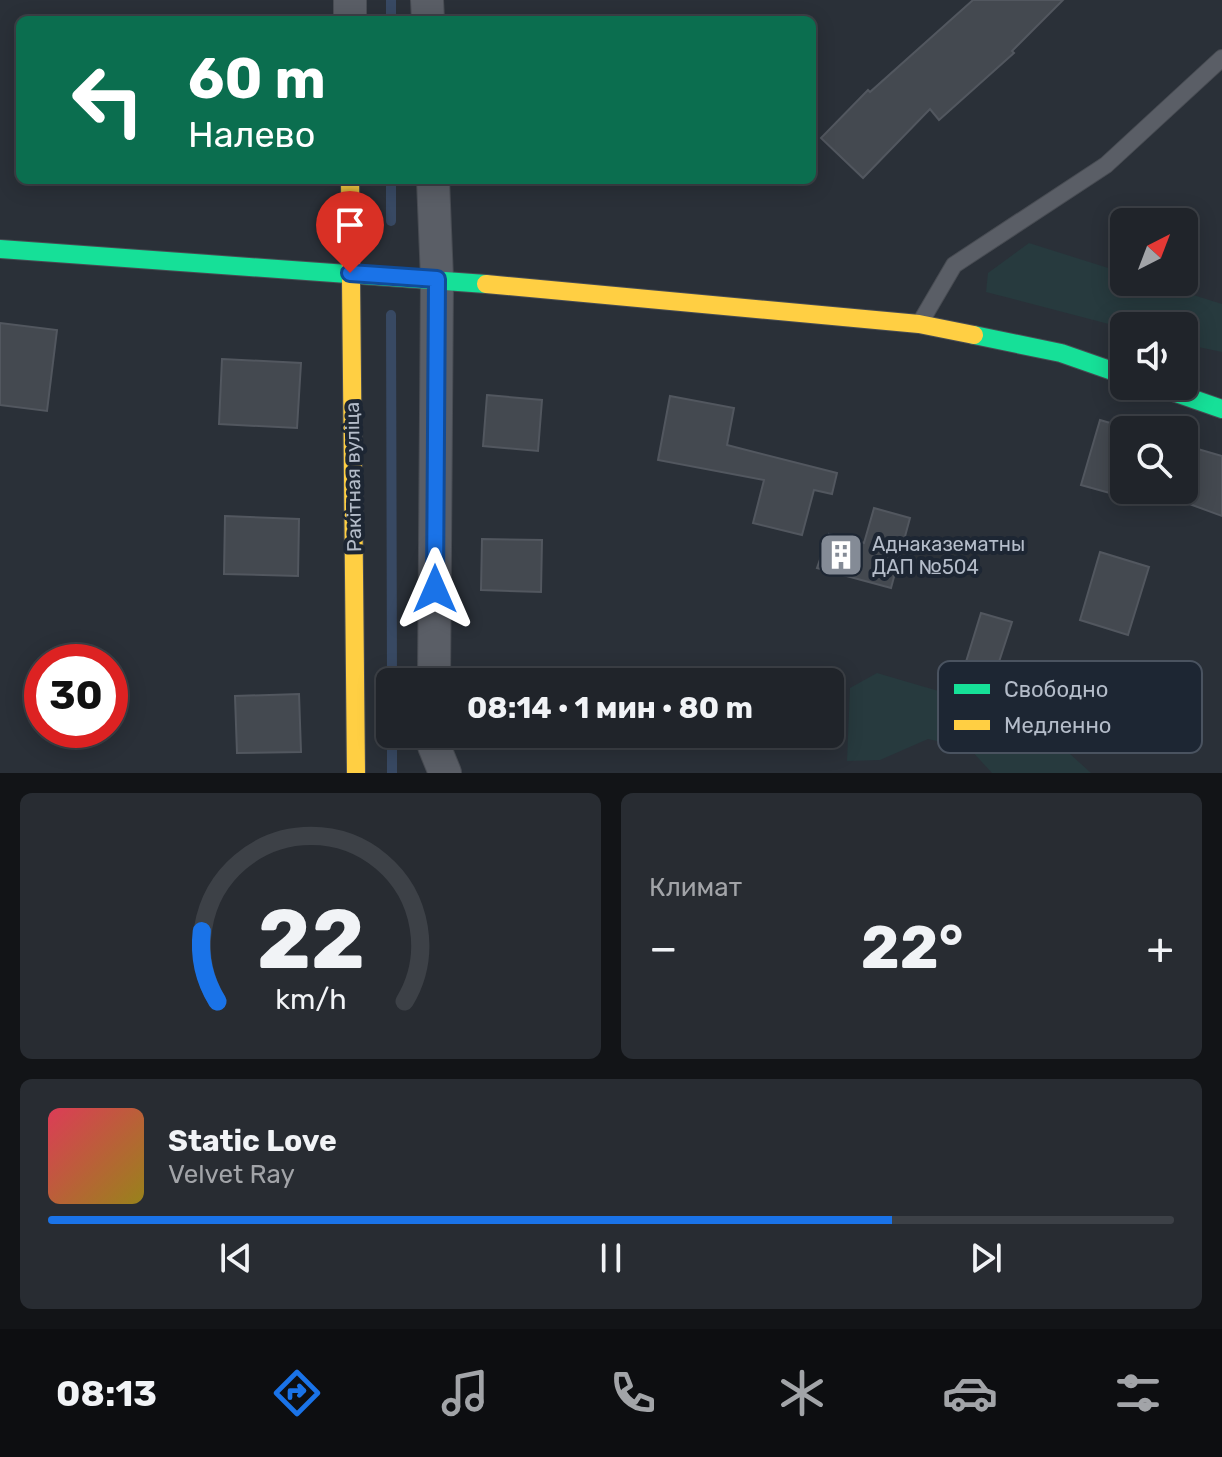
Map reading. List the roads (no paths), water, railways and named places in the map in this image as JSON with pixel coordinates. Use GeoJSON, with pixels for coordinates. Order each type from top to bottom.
{"type":"FeatureCollection","features":[{"type":"Feature","properties":{"kind":"street","name":"Ракітная вуліца"},"geometry":{"type":"LineString","coordinates":[[350,184],[356,773]]}},
{"type":"Feature","properties":{"kind":"street"},"geometry":{"type":"LineString","coordinates":[[433,184],[437,279],[434,668]]}},
{"type":"Feature","properties":{"kind":"street"},"geometry":{"type":"LineString","coordinates":[[0,249],[437,279],[919,324],[1061,353],[1110,370]]}},
{"type":"Feature","properties":{"kind":"street"},"geometry":{"type":"LineString","coordinates":[[1196,400],[1222,409]]}},
{"type":"Feature","properties":{"kind":"street"},"geometry":{"type":"LineString","coordinates":[[435,748],[445,773]]}},
{"type":"Feature","properties":{"kind":"lane"},"geometry":{"type":"LineString","coordinates":[[919,324],[954,265],[1106,165],[1222,58]]}},
{"type":"Feature","properties":{"kind":"waterway"},"geometry":{"type":"LineString","coordinates":[[391,0],[391,16]]}},
{"type":"Feature","properties":{"kind":"waterway"},"geometry":{"type":"LineString","coordinates":[[391,184],[391,221]]}},
{"type":"Feature","properties":{"kind":"waterway"},"geometry":{"type":"LineString","coordinates":[[391,315],[392,668]]}},
{"type":"Feature","properties":{"kind":"waterway"},"geometry":{"type":"LineString","coordinates":[[392,748],[392,773]]}},
{"type":"Feature","properties":{"kind":"place","name":"Аднаказематны ДАП №504"},"geometry":{"type":"Point","coordinates":[841,555]}}]}
